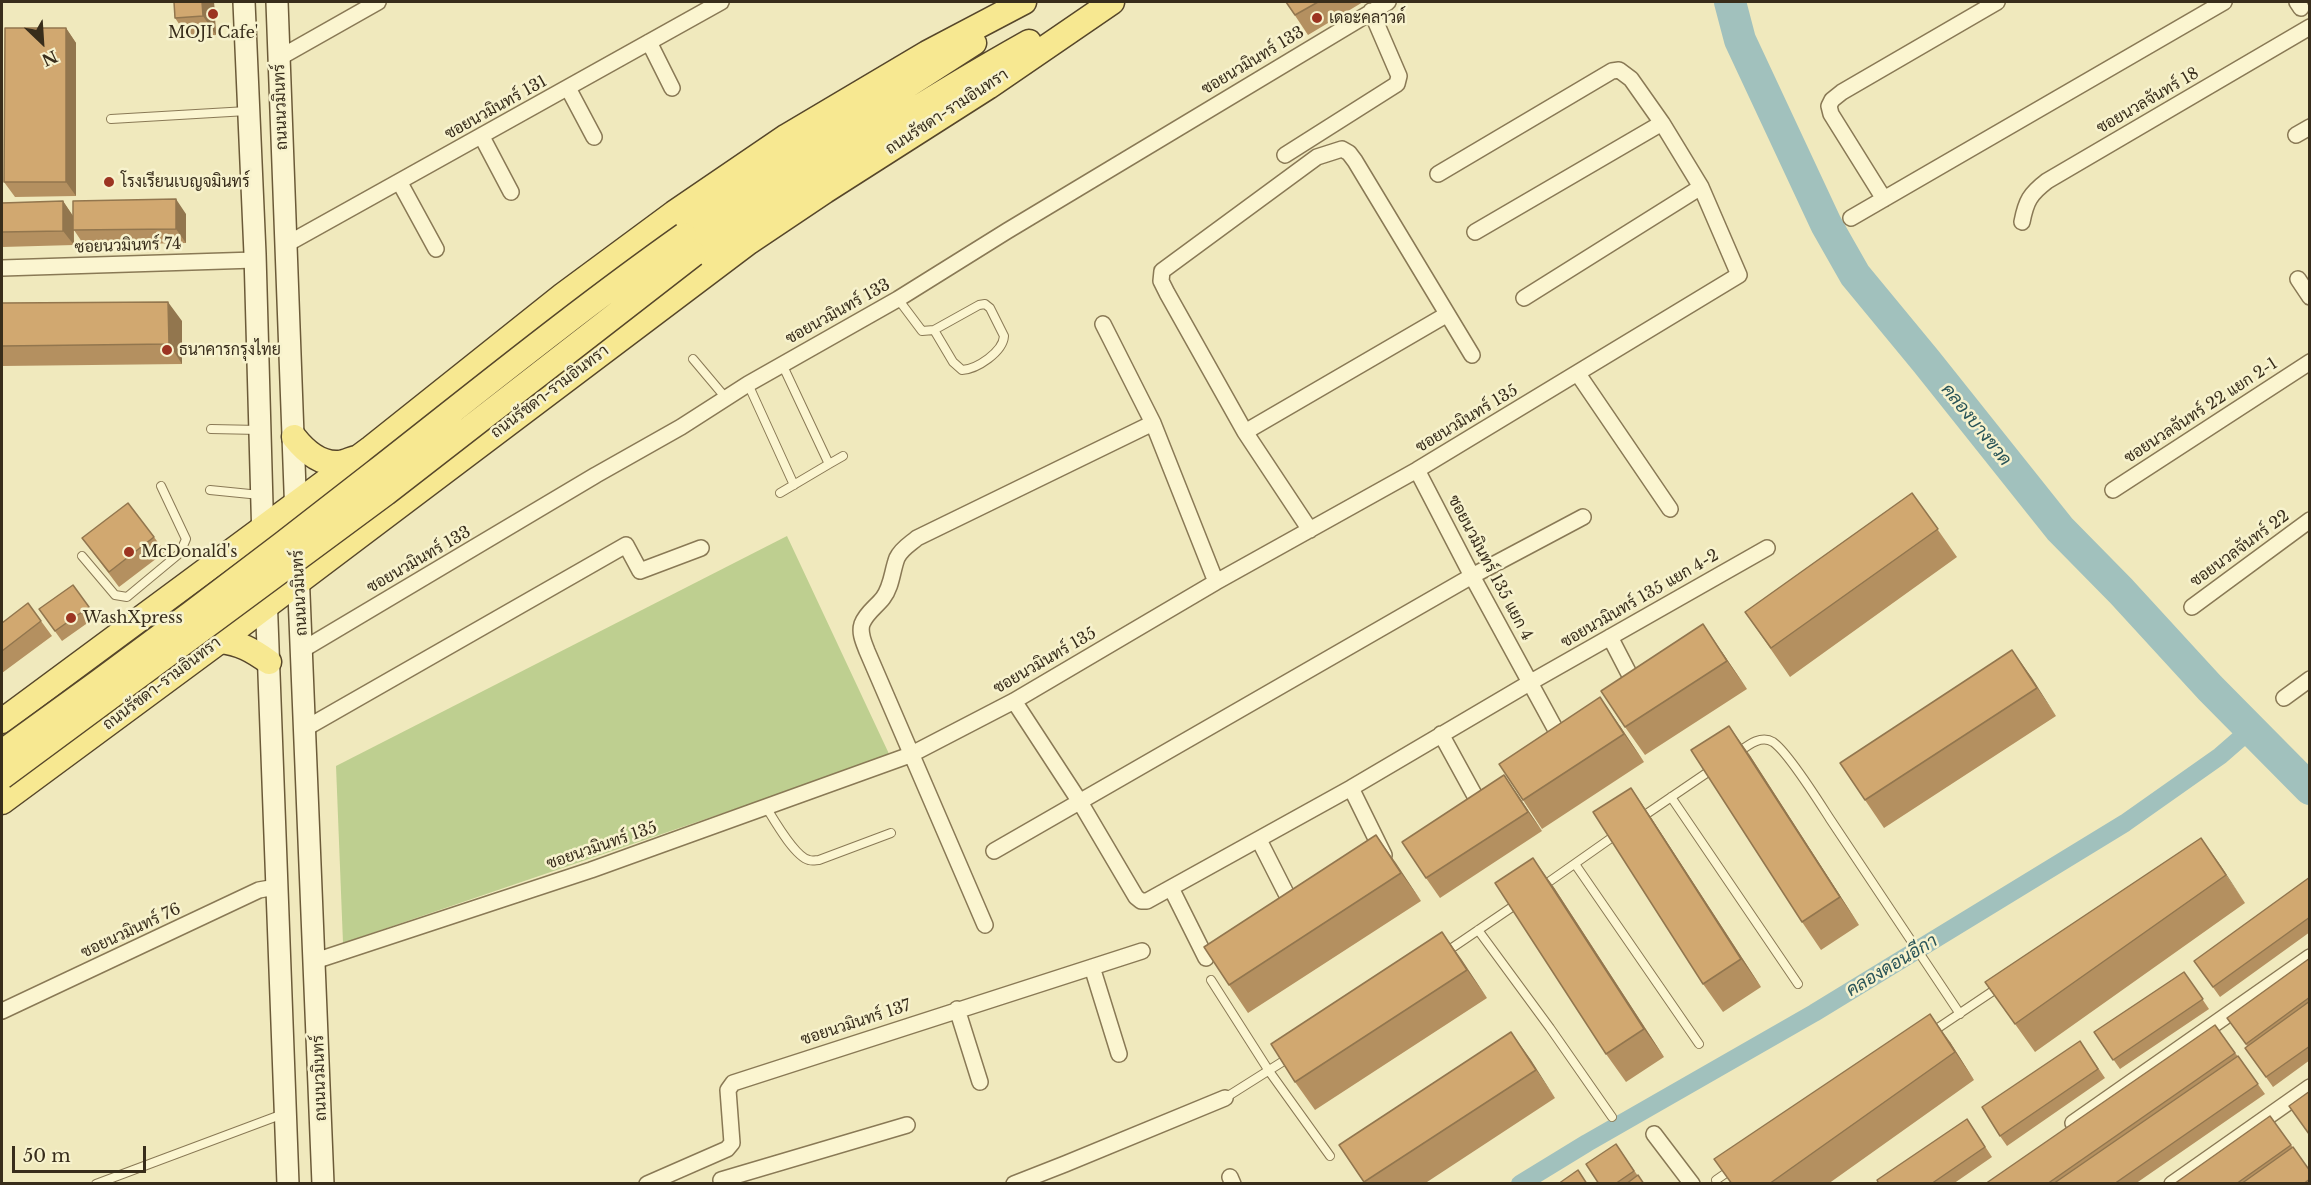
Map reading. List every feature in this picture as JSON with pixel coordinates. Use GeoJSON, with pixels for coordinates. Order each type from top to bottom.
{"type":"FeatureCollection","features":[{"type":"Feature","properties":{"kind":"main road","name":"ถนนนวมินทร์"},"geometry":{"type":"LineString","coordinates":[[244,2],[288,1184]]}},
{"type":"Feature","properties":{"kind":"main road","name":"ถนนนวมินทร์"},"geometry":{"type":"LineString","coordinates":[[277,2],[323,1184]]}},
{"type":"Feature","properties":{"kind":"main road"},"geometry":{"type":"LineString","coordinates":[[2,721],[262,527],[296,498],[364,453],[563,295],[674,213],[786,136],[927,53],[1023,2]]}},
{"type":"Feature","properties":{"kind":"main road","name":"ถนนรัชดา-รามอินทรา"},"geometry":{"type":"LineString","coordinates":[[2,777],[386,494],[792,160],[940,66],[1035,2]]}},
{"type":"Feature","properties":{"kind":"main road","name":"ถนนรัชดา-รามอินทรา"},"geometry":{"type":"LineString","coordinates":[[2,752],[199,607],[611,287],[800,181],[956,83],[1110,2]]}},
{"type":"Feature","properties":{"kind":"main road","name":"ถนนรัชดา-รามอินทรา"},"geometry":{"type":"LineString","coordinates":[[2,802],[220,641],[749,242],[988,87],[1110,2]]}},
{"type":"Feature","properties":{"kind":"main road"},"geometry":{"type":"LineString","coordinates":[[294,437],[303,449],[315,458],[338,463],[364,453]]}},
{"type":"Feature","properties":{"kind":"main road"},"geometry":{"type":"LineString","coordinates":[[364,453],[368,492],[386,505],[399,505]]}},
{"type":"Feature","properties":{"kind":"main road"},"geometry":{"type":"LineString","coordinates":[[262,495],[296,498]]}},
{"type":"Feature","properties":{"kind":"main road"},"geometry":{"type":"LineString","coordinates":[[220,641],[234,642],[269,657],[302,650]]}},
{"type":"Feature","properties":{"kind":"main road"},"geometry":{"type":"LineString","coordinates":[[44,690],[68,688],[85,698],[94,720],[85,741]]}},
{"type":"Feature","properties":{"kind":"street"},"geometry":{"type":"LineString","coordinates":[[279,58],[378,2]]}},
{"type":"Feature","properties":{"kind":"street","name":"ซอยนวมินทร์ 131"},"geometry":{"type":"LineString","coordinates":[[287,244],[721,2]]}},
{"type":"Feature","properties":{"kind":"street","name":"ซอยนวมินทร์ 133"},"geometry":{"type":"LineString","coordinates":[[302,650],[681,427],[725,397],[898,300],[1017,225],[1388,2]]}},
{"type":"Feature","properties":{"kind":"street"},"geometry":{"type":"LineString","coordinates":[[1884,199],[1831,114],[1829,106],[1832,100],[1997,2]]}},
{"type":"Feature","properties":{"kind":"street"},"geometry":{"type":"LineString","coordinates":[[1851,218],[2224,2]]}},
{"type":"Feature","properties":{"kind":"street"},"geometry":{"type":"LineString","coordinates":[[1285,155],[1397,84],[1399,76],[1371,11]]}},
{"type":"Feature","properties":{"kind":"street","name":"ซอยนวลจันทร์ 18"},"geometry":{"type":"LineString","coordinates":[[2022,222],[2026,202],[2035,190],[2047,181],[2310,27]]}},
{"type":"Feature","properties":{"kind":"street"},"geometry":{"type":"LineString","coordinates":[[649,42],[672,88]]}},
{"type":"Feature","properties":{"kind":"street"},"geometry":{"type":"LineString","coordinates":[[1438,174],[1612,71],[1619,70],[1631,78],[1701,187],[1524,298]]}},
{"type":"Feature","properties":{"kind":"street"},"geometry":{"type":"LineString","coordinates":[[568,88],[594,137]]}},
{"type":"Feature","properties":{"kind":"street"},"geometry":{"type":"LineString","coordinates":[[1475,232],[1662,123]]}},
{"type":"Feature","properties":{"kind":"street"},"geometry":{"type":"LineString","coordinates":[[2296,135],[2310,127]]}},
{"type":"Feature","properties":{"kind":"street"},"geometry":{"type":"LineString","coordinates":[[482,137],[511,192]]}},
{"type":"Feature","properties":{"kind":"street"},"geometry":{"type":"LineString","coordinates":[[1310,530],[1245,432],[1167,293],[1161,276],[1168,265],[1317,158],[1341,149],[1349,153],[1472,356]]}},
{"type":"Feature","properties":{"kind":"street"},"geometry":{"type":"LineString","coordinates":[[400,183],[436,249]]}},
{"type":"Feature","properties":{"kind":"street","name":"ซอยนวมินทร์ 135"},"geometry":{"type":"LineString","coordinates":[[315,961],[591,870],[910,755],[1014,701],[1216,582],[1418,470],[1739,275],[1701,187]]}},
{"type":"Feature","properties":{"kind":"street","name":"ซอยนวมินทร์ 74"},"geometry":{"type":"LineString","coordinates":[[2,268],[255,260]]}},
{"type":"Feature","properties":{"kind":"street"},"geometry":{"type":"LineString","coordinates":[[2298,279],[2310,297]]}},
{"type":"Feature","properties":{"kind":"street"},"geometry":{"type":"LineString","coordinates":[[1245,432],[1446,315]]}},
{"type":"Feature","properties":{"kind":"street"},"geometry":{"type":"LineString","coordinates":[[1103,324],[1153,423],[1216,582]]}},
{"type":"Feature","properties":{"kind":"street","name":"ซอยนวลจันทร์ 22 แยก 2-1"},"geometry":{"type":"LineString","coordinates":[[2113,490],[2310,362]]}},
{"type":"Feature","properties":{"kind":"street"},"geometry":{"type":"LineString","coordinates":[[1578,374],[1670,509]]}},
{"type":"Feature","properties":{"kind":"street"},"geometry":{"type":"LineString","coordinates":[[985,925],[910,755],[861,632],[867,615],[884,597],[897,558],[903,549],[917,538],[1153,423]]}},
{"type":"Feature","properties":{"kind":"street","name":"ซอยนวมินทร์ 135 แยก 4"},"geometry":{"type":"LineString","coordinates":[[1418,470],[1566,750]]}},
{"type":"Feature","properties":{"kind":"street"},"geometry":{"type":"LineString","coordinates":[[994,852],[1472,576],[1583,517]]}},
{"type":"Feature","properties":{"kind":"street","name":"ซอยนวลจันทร์ 22"},"geometry":{"type":"LineString","coordinates":[[2192,607],[2310,520]]}},
{"type":"Feature","properties":{"kind":"street"},"geometry":{"type":"LineString","coordinates":[[306,728],[626,545],[640,571],[701,548]]}},
{"type":"Feature","properties":{"kind":"street","name":"ซอยนวมินทร์ 135 แยก 4-2"},"geometry":{"type":"LineString","coordinates":[[1014,701],[1080,802],[1136,897],[1141,901],[1147,901],[1351,788],[1531,682],[1767,548]]}},
{"type":"Feature","properties":{"kind":"street"},"geometry":{"type":"LineString","coordinates":[[1610,637],[1639,693]]}},
{"type":"Feature","properties":{"kind":"street"},"geometry":{"type":"LineString","coordinates":[[2284,698],[2310,679]]}},
{"type":"Feature","properties":{"kind":"street"},"geometry":{"type":"LineString","coordinates":[[1441,734],[1481,807]]}},
{"type":"Feature","properties":{"kind":"street"},"geometry":{"type":"LineString","coordinates":[[1351,788],[1386,860]]}},
{"type":"Feature","properties":{"kind":"street"},"geometry":{"type":"LineString","coordinates":[[1259,840],[1295,911]]}},
{"type":"Feature","properties":{"kind":"street","name":"ซอยนวมินทร์ 76"},"geometry":{"type":"LineString","coordinates":[[2,1011],[259,890],[276,887]]}},
{"type":"Feature","properties":{"kind":"street"},"geometry":{"type":"LineString","coordinates":[[1171,888],[1206,958]]}},
{"type":"Feature","properties":{"kind":"street","name":"ซอยนวมินทร์ 137"},"geometry":{"type":"LineString","coordinates":[[646,1184],[727,1149],[732,1143],[728,1090],[734,1083],[1142,951]]}},
{"type":"Feature","properties":{"kind":"street"},"geometry":{"type":"LineString","coordinates":[[2056,1135],[2310,957]]}},
{"type":"Feature","properties":{"kind":"street"},"geometry":{"type":"LineString","coordinates":[[1092,967],[1119,1054]]}},
{"type":"Feature","properties":{"kind":"street"},"geometry":{"type":"LineString","coordinates":[[957,1009],[980,1082]]}},
{"type":"Feature","properties":{"kind":"street"},"geometry":{"type":"LineString","coordinates":[[2172,1184],[2310,1087]]}},
{"type":"Feature","properties":{"kind":"street"},"geometry":{"type":"LineString","coordinates":[[1014,1184],[1225,1098]]}},
{"type":"Feature","properties":{"kind":"street"},"geometry":{"type":"LineString","coordinates":[[713,1157],[722,1182],[907,1125]]}},
{"type":"Feature","properties":{"kind":"street"},"geometry":{"type":"LineString","coordinates":[[1654,1134],[1692,1184]]}},
{"type":"Feature","properties":{"kind":"lane"},"geometry":{"type":"LineString","coordinates":[[111,119],[249,111]]}},
{"type":"Feature","properties":{"kind":"lane"},"geometry":{"type":"LineString","coordinates":[[898,300],[922,331],[934,330],[979,305],[985,304],[990,308],[1004,340],[1002,346],[984,361],[962,370],[953,362],[934,330]]}},
{"type":"Feature","properties":{"kind":"lane"},"geometry":{"type":"LineString","coordinates":[[693,359],[725,397]]}},
{"type":"Feature","properties":{"kind":"lane"},"geometry":{"type":"LineString","coordinates":[[782,364],[828,464]]}},
{"type":"Feature","properties":{"kind":"lane"},"geometry":{"type":"LineString","coordinates":[[748,384],[794,485]]}},
{"type":"Feature","properties":{"kind":"lane"},"geometry":{"type":"LineString","coordinates":[[211,429],[260,430]]}},
{"type":"Feature","properties":{"kind":"lane"},"geometry":{"type":"LineString","coordinates":[[780,493],[843,456]]}},
{"type":"Feature","properties":{"kind":"lane"},"geometry":{"type":"LineString","coordinates":[[82,556],[115,596],[127,597],[180,553],[186,539],[160,486]]}},
{"type":"Feature","properties":{"kind":"lane"},"geometry":{"type":"LineString","coordinates":[[210,490],[262,495]]}},
{"type":"Feature","properties":{"kind":"lane"},"geometry":{"type":"LineString","coordinates":[[1726,760],[1754,741],[1773,742],[1815,796],[1960,1014]]}},
{"type":"Feature","properties":{"kind":"lane"},"geometry":{"type":"LineString","coordinates":[[1632,824],[1717,766]]}},
{"type":"Feature","properties":{"kind":"lane"},"geometry":{"type":"LineString","coordinates":[[1671,797],[1798,984]]}},
{"type":"Feature","properties":{"kind":"lane"},"geometry":{"type":"LineString","coordinates":[[766,807],[791,844],[808,860],[819,860],[891,832]]}},
{"type":"Feature","properties":{"kind":"lane"},"geometry":{"type":"LineString","coordinates":[[1536,890],[1623,830]]}},
{"type":"Feature","properties":{"kind":"lane"},"geometry":{"type":"LineString","coordinates":[[1575,864],[1699,1044]]}},
{"type":"Feature","properties":{"kind":"lane"},"geometry":{"type":"LineString","coordinates":[[1438,957],[1526,897]]}},
{"type":"Feature","properties":{"kind":"lane"},"geometry":{"type":"LineString","coordinates":[[1478,930],[1612,1118]]}},
{"type":"Feature","properties":{"kind":"lane"},"geometry":{"type":"LineString","coordinates":[[1211,980],[1269,1071],[1330,1156]]}},
{"type":"Feature","properties":{"kind":"lane"},"geometry":{"type":"LineString","coordinates":[[1921,1040],[2008,981]]}},
{"type":"Feature","properties":{"kind":"lane"},"geometry":{"type":"LineString","coordinates":[[1225,1098],[1299,1051]]}},
{"type":"Feature","properties":{"kind":"lane"},"geometry":{"type":"LineString","coordinates":[[96,1184],[285,1113]]}},
{"type":"Feature","properties":{"kind":"lane"},"geometry":{"type":"LineString","coordinates":[[1716,1180],[1735,1167]]}},
{"type":"Feature","properties":{"kind":"green space"},"geometry":{"type":"Polygon","coordinates":[[[787,536],[890,756],[343,943],[336,766],[787,536]]]}},
{"type":"Feature","properties":{"kind":"building"},"geometry":{"type":"Polygon","coordinates":[[[174,2],[202,2],[203,16],[175,18],[174,2]]]}},
{"type":"Feature","properties":{"kind":"building"},"geometry":{"type":"Polygon","coordinates":[[[1286,2],[1318,2],[1295,15],[1286,2]]]}},
{"type":"Feature","properties":{"kind":"building"},"geometry":{"type":"Polygon","coordinates":[[[5,28],[66,28],[66,182],[4,182],[5,28]]]}},
{"type":"Feature","properties":{"kind":"building"},"geometry":{"type":"Polygon","coordinates":[[[176,199],[176,229],[73,230],[73,201],[176,199]]]}},
{"type":"Feature","properties":{"kind":"building"},"geometry":{"type":"Polygon","coordinates":[[[63,201],[63,231],[2,232],[2,203],[63,201]]]}},
{"type":"Feature","properties":{"kind":"building"},"geometry":{"type":"Polygon","coordinates":[[[168,302],[169,344],[2,346],[2,303],[168,302]]]}},
{"type":"Feature","properties":{"kind":"building"},"geometry":{"type":"Polygon","coordinates":[[[1912,493],[1938,529],[1771,648],[1745,612],[1912,493]]]}},
{"type":"Feature","properties":{"kind":"building"},"geometry":{"type":"Polygon","coordinates":[[[128,503],[154,537],[109,572],[82,538],[128,503]]]}},
{"type":"Feature","properties":{"kind":"building"},"geometry":{"type":"Polygon","coordinates":[[[73,585],[89,607],[55,631],[39,609],[73,585]]]}},
{"type":"Feature","properties":{"kind":"building"},"geometry":{"type":"Polygon","coordinates":[[[28,603],[41,621],[2,651],[2,623],[28,603]]]}},
{"type":"Feature","properties":{"kind":"building"},"geometry":{"type":"Polygon","coordinates":[[[1703,624],[1727,661],[1625,727],[1601,691],[1703,624]]]}},
{"type":"Feature","properties":{"kind":"building"},"geometry":{"type":"Polygon","coordinates":[[[2012,650],[2037,688],[1865,800],[1840,763],[2012,650]]]}},
{"type":"Feature","properties":{"kind":"building"},"geometry":{"type":"Polygon","coordinates":[[[1600,697],[1624,734],[1523,800],[1499,764],[1600,697]]]}},
{"type":"Feature","properties":{"kind":"building"},"geometry":{"type":"Polygon","coordinates":[[[1729,726],[1840,897],[1802,922],[1691,750],[1729,726]]]}},
{"type":"Feature","properties":{"kind":"building"},"geometry":{"type":"Polygon","coordinates":[[[1504,775],[1528,812],[1426,878],[1402,842],[1504,775]]]}},
{"type":"Feature","properties":{"kind":"building"},"geometry":{"type":"Polygon","coordinates":[[[1631,788],[1741,959],[1703,984],[1593,812],[1631,788]]]}},
{"type":"Feature","properties":{"kind":"building"},"geometry":{"type":"Polygon","coordinates":[[[1376,835],[1401,873],[1229,985],[1204,947],[1376,835]]]}},
{"type":"Feature","properties":{"kind":"building"},"geometry":{"type":"Polygon","coordinates":[[[2201,838],[2226,875],[2015,1024],[1985,982],[2201,838]]]}},
{"type":"Feature","properties":{"kind":"building"},"geometry":{"type":"Polygon","coordinates":[[[1533,858],[1644,1029],[1606,1054],[1495,883],[1533,858]]]}},
{"type":"Feature","properties":{"kind":"building"},"geometry":{"type":"Polygon","coordinates":[[[2310,877],[2310,917],[2213,987],[2194,961],[2310,877]]]}},
{"type":"Feature","properties":{"kind":"building"},"geometry":{"type":"Polygon","coordinates":[[[1442,932],[1467,970],[1295,1082],[1271,1044],[1442,932]]]}},
{"type":"Feature","properties":{"kind":"building"},"geometry":{"type":"Polygon","coordinates":[[[2310,958],[2310,997],[2246,1044],[2227,1018],[2310,958]]]}},
{"type":"Feature","properties":{"kind":"building"},"geometry":{"type":"Polygon","coordinates":[[[2184,972],[2203,999],[2113,1060],[2094,1032],[2184,972]]]}},
{"type":"Feature","properties":{"kind":"building"},"geometry":{"type":"Polygon","coordinates":[[[2310,1001],[2310,1046],[2266,1077],[2245,1048],[2310,1001]]]}},
{"type":"Feature","properties":{"kind":"building"},"geometry":{"type":"Polygon","coordinates":[[[1930,1014],[1955,1052],[1769,1184],[1732,1184],[1714,1159],[1930,1014]]]}},
{"type":"Feature","properties":{"kind":"building"},"geometry":{"type":"Polygon","coordinates":[[[2215,1025],[2235,1053],[2047,1184],[1985,1184],[2215,1025]]]}},
{"type":"Feature","properties":{"kind":"building"},"geometry":{"type":"Polygon","coordinates":[[[1511,1032],[1536,1070],[1364,1182],[1339,1145],[1511,1032]]]}},
{"type":"Feature","properties":{"kind":"building"},"geometry":{"type":"Polygon","coordinates":[[[2080,1041],[2098,1069],[2000,1136],[1982,1107],[2080,1041]]]}},
{"type":"Feature","properties":{"kind":"building"},"geometry":{"type":"Polygon","coordinates":[[[2238,1056],[2258,1084],[2114,1184],[2053,1184],[2238,1056]]]}},
{"type":"Feature","properties":{"kind":"building"},"geometry":{"type":"Polygon","coordinates":[[[2310,1091],[2310,1134],[2309,1134],[2289,1106],[2310,1091]]]}},
{"type":"Feature","properties":{"kind":"building"},"geometry":{"type":"Polygon","coordinates":[[[2270,1116],[2291,1145],[2236,1184],[2174,1184],[2270,1116]]]}},
{"type":"Feature","properties":{"kind":"building"},"geometry":{"type":"Polygon","coordinates":[[[1967,1119],[1985,1147],[1931,1184],[1879,1184],[1877,1180],[1967,1119]]]}},
{"type":"Feature","properties":{"kind":"building"},"geometry":{"type":"Polygon","coordinates":[[[1616,1144],[1634,1171],[1615,1184],[1599,1184],[1586,1164],[1616,1144]]]}},
{"type":"Feature","properties":{"kind":"building"},"geometry":{"type":"Polygon","coordinates":[[[2293,1147],[2310,1171],[2310,1179],[2303,1184],[2241,1184],[2293,1147]]]}},
{"type":"Feature","properties":{"kind":"building"},"geometry":{"type":"Polygon","coordinates":[[[1578,1170],[1587,1184],[1558,1184],[1578,1170]]]}},
{"type":"Feature","properties":{"kind":"building"},"geometry":{"type":"Polygon","coordinates":[[[1638,1175],[1644,1184],[1626,1184],[1638,1175]]]}},
{"type":"Feature","properties":{"kind":"waterway","name":"คลองบางขวด"},"geometry":{"type":"LineString","coordinates":[[1730,2],[1740,40],[1826,224],[1855,275],[2060,529],[2121,591],[2210,688],[2310,789]]}},
{"type":"Feature","properties":{"kind":"waterway","name":"คลองดอนอีกา"},"geometry":{"type":"LineString","coordinates":[[1520,1184],[1814,1013],[2125,823],[2220,756],[2251,729]]}},
{"type":"Feature","properties":{"kind":"place","name":"MOJI Cafe'"},"geometry":{"type":"Point","coordinates":[213,14]}},
{"type":"Feature","properties":{"kind":"place","name":"เดอะคลาวด์"},"geometry":{"type":"Point","coordinates":[1317,18]}},
{"type":"Feature","properties":{"kind":"place","name":"โรงเรียนเบญจมินทร์"},"geometry":{"type":"Point","coordinates":[109,182]}},
{"type":"Feature","properties":{"kind":"place","name":"ธนาคารกรุงไทย"},"geometry":{"type":"Point","coordinates":[167,350]}},
{"type":"Feature","properties":{"kind":"place","name":"McDonald's"},"geometry":{"type":"Point","coordinates":[129,552]}},
{"type":"Feature","properties":{"kind":"place","name":"WashXpress"},"geometry":{"type":"Point","coordinates":[71,618]}}]}
